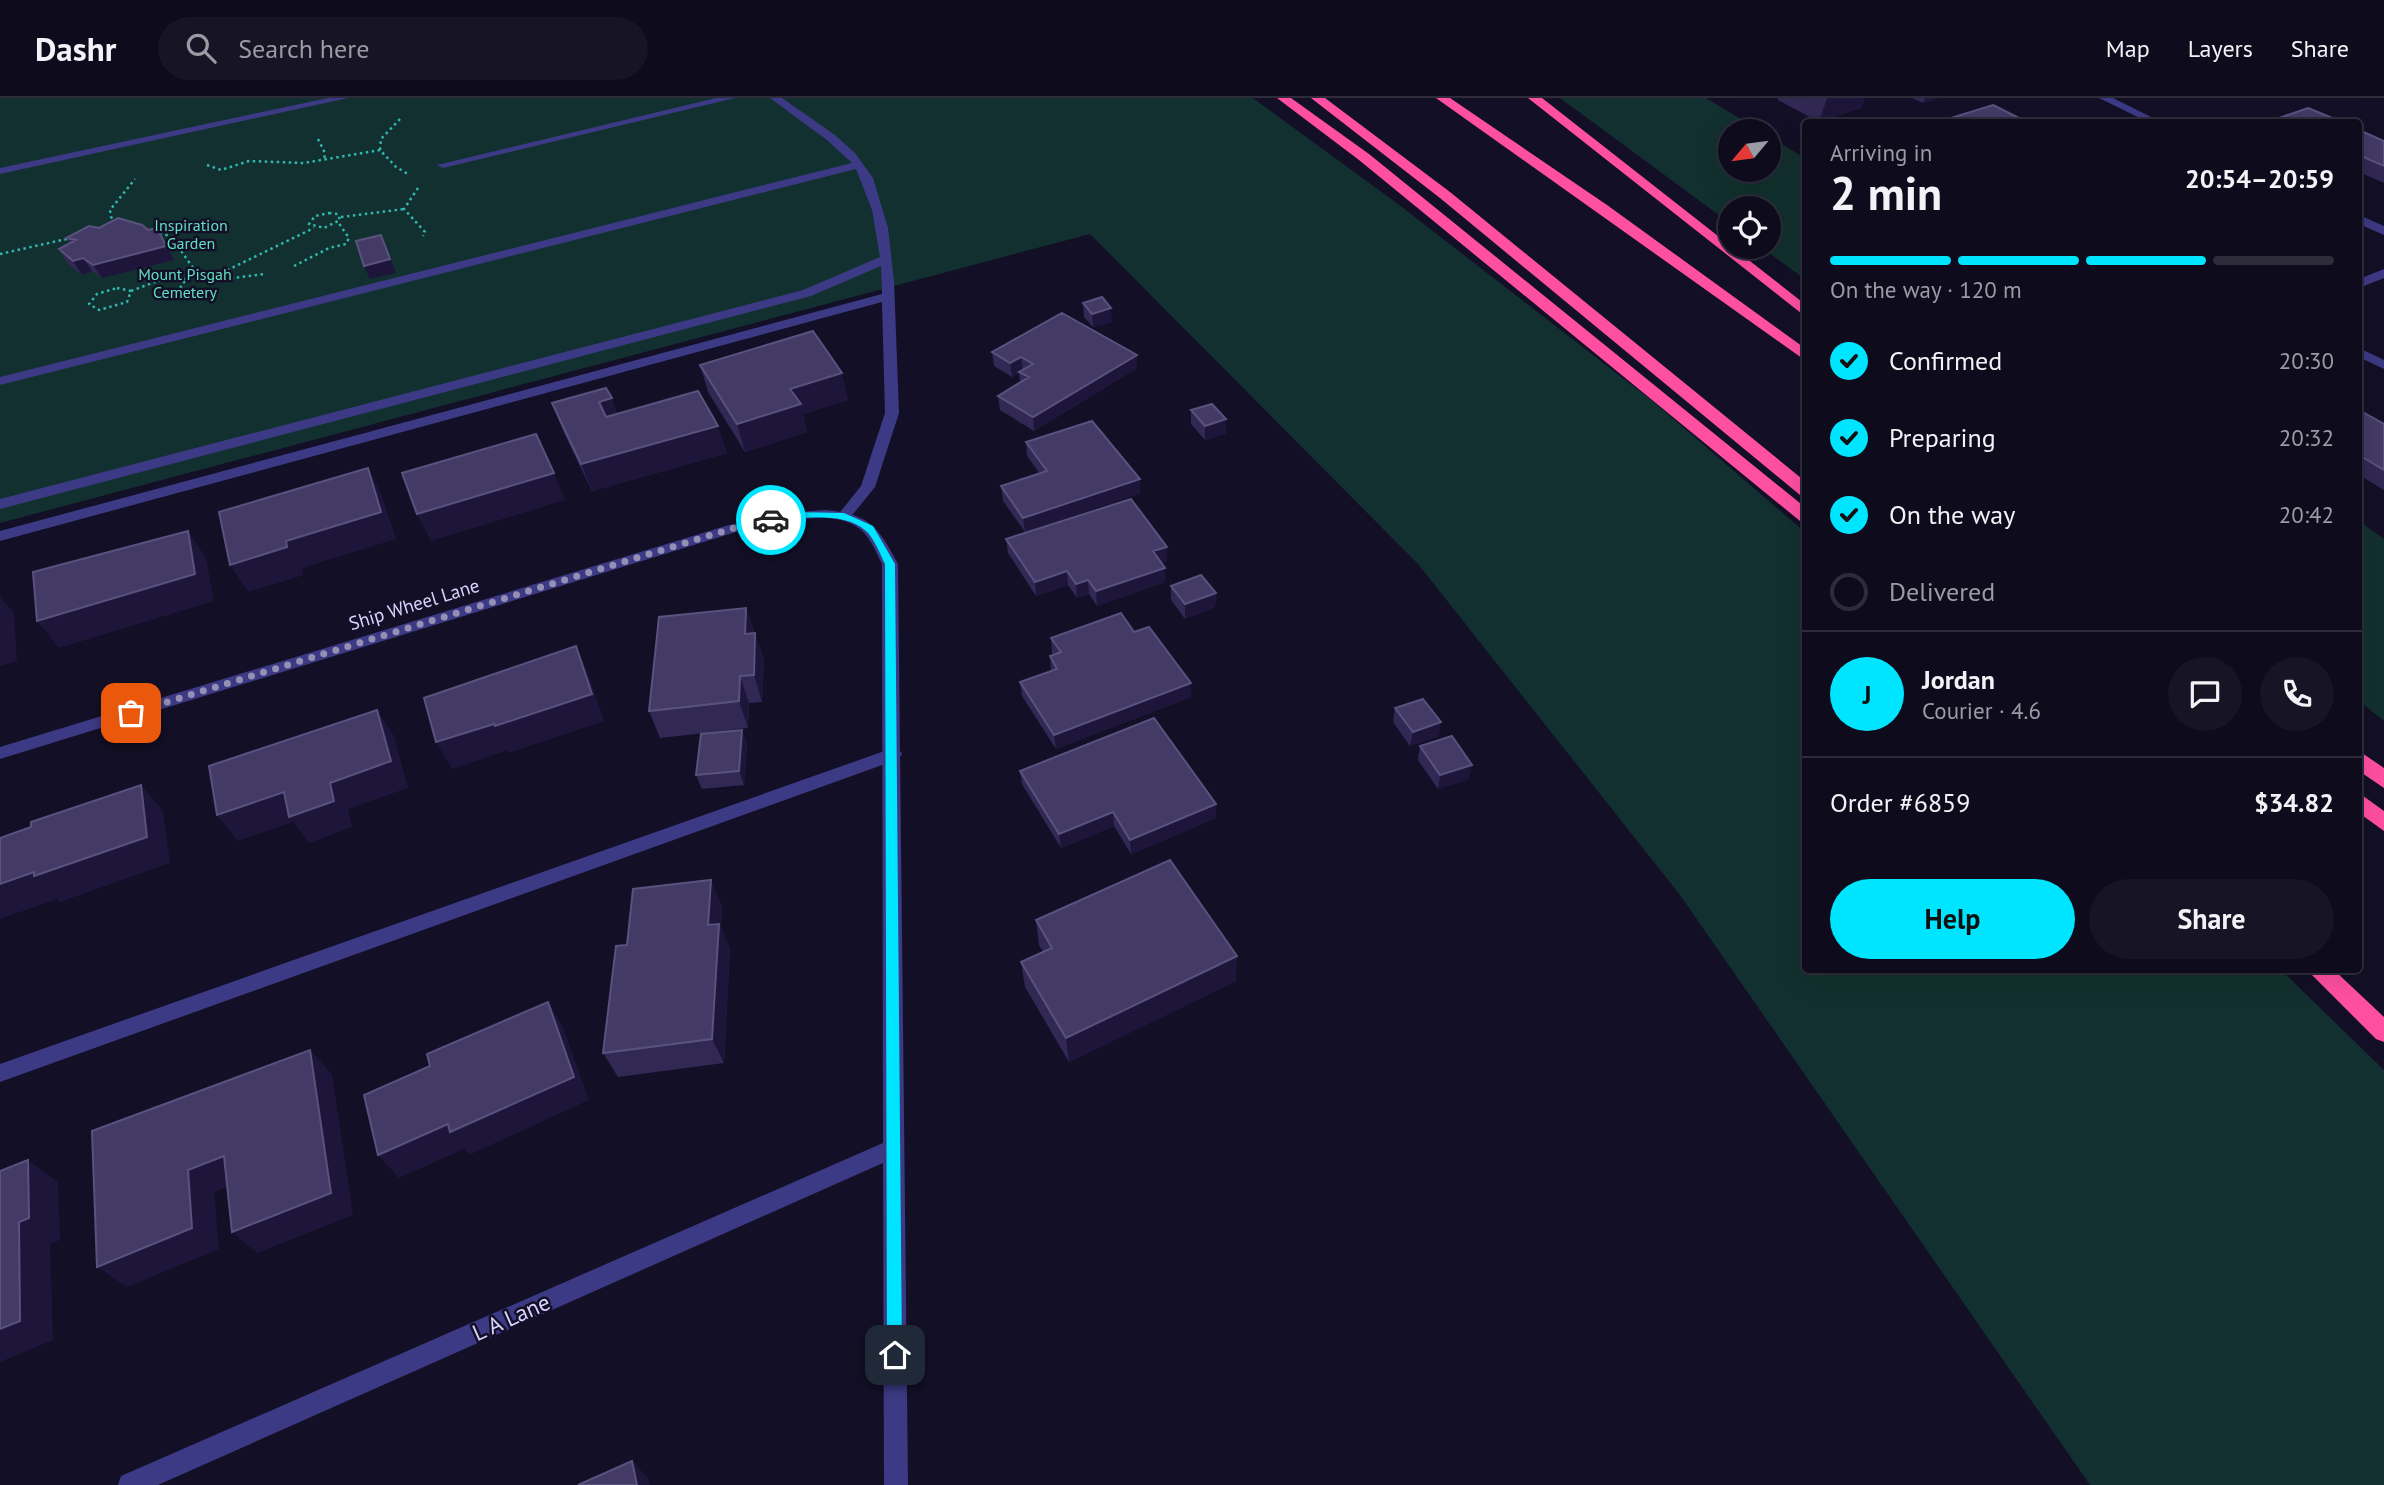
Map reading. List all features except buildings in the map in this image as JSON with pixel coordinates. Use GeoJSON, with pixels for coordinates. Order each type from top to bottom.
{"type":"FeatureCollection","features":[{"type":"Feature","properties":{"kind":"highway"},"geometry":{"type":"LineString","coordinates":[[1283,98],[1364,157],[1802,514]]}},
{"type":"Feature","properties":{"kind":"highway"},"geometry":{"type":"LineString","coordinates":[[1317,98],[1445,195],[1802,488]]}},
{"type":"Feature","properties":{"kind":"highway"},"geometry":{"type":"LineString","coordinates":[[1442,98],[1602,208],[1802,353]]}},
{"type":"Feature","properties":{"kind":"highway"},"geometry":{"type":"LineString","coordinates":[[1534,98],[1802,309]]}},
{"type":"Feature","properties":{"kind":"highway"},"geometry":{"type":"LineString","coordinates":[[2362,762],[2384,780]]}},
{"type":"Feature","properties":{"kind":"highway"},"geometry":{"type":"LineString","coordinates":[[2362,804],[2384,823]]}},
{"type":"Feature","properties":{"kind":"highway"},"geometry":{"type":"LineString","coordinates":[[2322,973],[2384,1031]]}},
{"type":"Feature","properties":{"kind":"street"},"geometry":{"type":"LineString","coordinates":[[0,171],[342,98]]}},
{"type":"Feature","properties":{"kind":"street"},"geometry":{"type":"LineString","coordinates":[[443,165],[730,98]]}},
{"type":"Feature","properties":{"kind":"street"},"geometry":{"type":"LineString","coordinates":[[775,98],[826,134],[859,165],[874,195],[886,258],[892,413],[868,486],[844,516],[870,528],[890,564],[896,1485]]}},
{"type":"Feature","properties":{"kind":"street"},"geometry":{"type":"LineString","coordinates":[[2104,98],[2150,119]]}},
{"type":"Feature","properties":{"kind":"street"},"geometry":{"type":"LineString","coordinates":[[0,381],[859,165]]}},
{"type":"Feature","properties":{"kind":"street"},"geometry":{"type":"LineString","coordinates":[[2362,220],[2384,231]]}},
{"type":"Feature","properties":{"kind":"street"},"geometry":{"type":"LineString","coordinates":[[0,503],[807,293],[886,258]]}},
{"type":"Feature","properties":{"kind":"street"},"geometry":{"type":"LineString","coordinates":[[2362,283],[2384,273]]}},
{"type":"Feature","properties":{"kind":"street"},"geometry":{"type":"LineString","coordinates":[[0,536],[888,296]]}},
{"type":"Feature","properties":{"kind":"street"},"geometry":{"type":"LineString","coordinates":[[2362,354],[2384,365]]}},
{"type":"Feature","properties":{"kind":"street","name":"Ship Wheel Lane"},"geometry":{"type":"LineString","coordinates":[[0,753],[734,528],[790,515],[844,516]]}},
{"type":"Feature","properties":{"kind":"street"},"geometry":{"type":"LineString","coordinates":[[0,1073],[893,754]]}},
{"type":"Feature","properties":{"kind":"street","name":"L A Lane"},"geometry":{"type":"LineString","coordinates":[[130,1485],[892,1149]]}},
{"type":"Feature","properties":{"kind":"path"},"geometry":{"type":"LineString","coordinates":[[400,119],[381,139],[380,150],[396,167],[414,177]]}},
{"type":"Feature","properties":{"kind":"path"},"geometry":{"type":"LineString","coordinates":[[221,170],[249,161],[304,163],[360,151],[380,150]]}},
{"type":"Feature","properties":{"kind":"path"},"geometry":{"type":"LineString","coordinates":[[314,228],[309,221],[319,214],[334,213],[341,218],[404,209],[419,185]]}},
{"type":"Feature","properties":{"kind":"path"},"geometry":{"type":"LineString","coordinates":[[128,225],[111,217],[110,210],[132,186]]}},
{"type":"Feature","properties":{"kind":"path"},"geometry":{"type":"LineString","coordinates":[[404,209],[425,232],[419,261],[424,274]]}},
{"type":"Feature","properties":{"kind":"path"},"geometry":{"type":"LineString","coordinates":[[211,278],[249,257],[284,246],[314,228],[338,222],[341,218]]}},
{"type":"Feature","properties":{"kind":"path"},"geometry":{"type":"LineString","coordinates":[[289,268],[329,248],[346,244],[349,238],[338,222]]}},
{"type":"Feature","properties":{"kind":"path"},"geometry":{"type":"LineString","coordinates":[[139,228],[171,236],[193,268],[180,288],[196,301],[203,330]]}},
{"type":"Feature","properties":{"kind":"path"},"geometry":{"type":"LineString","coordinates":[[0,254],[76,236]]}},
{"type":"Feature","properties":{"kind":"path"},"geometry":{"type":"LineString","coordinates":[[131,291],[127,302],[114,308],[99,310],[89,304],[93,297],[103,291],[117,288],[131,291],[163,279],[226,279],[268,273]]}},
{"type":"Feature","properties":{"kind":"green space"},"geometry":{"type":"Polygon","coordinates":[[[0,98],[1253,98],[1398,204],[1655,403],[1802,530],[1802,973],[2284,973],[2384,1070],[2384,1485],[2090,1485],[1680,895],[1418,564],[1090,234],[0,523],[0,98]]]}},
{"type":"Feature","properties":{"kind":"green space"},"geometry":{"type":"Polygon","coordinates":[[[1560,98],[1706,98],[1741,119],[1718,119],[1718,182],[1782,182],[1782,144],[1802,157],[1802,277],[1777,259],[1781,259],[1781,196],[1718,196],[1718,214],[1560,98]]]}},
{"type":"Feature","properties":{"kind":"green space"},"geometry":{"type":"Polygon","coordinates":[[[2362,523],[2384,539],[2384,721],[2362,703],[2362,523]]]}},
{"type":"Feature","properties":{"kind":"way so far"},"geometry":{"type":"LineString","coordinates":[[131,713],[734,528],[771,520]]}},
{"type":"Feature","properties":{"kind":"route"},"geometry":{"type":"LineString","coordinates":[[771,520],[790,515],[844,516],[870,528],[890,564],[895,1355]]}},
{"type":"Feature","properties":{"kind":"park label","name":"Inspiration Garden"},"geometry":{"type":"Point","coordinates":[191,234]}},
{"type":"Feature","properties":{"kind":"park label","name":"Mount Pisgah Cemetery"},"geometry":{"type":"Point","coordinates":[185,283]}}]}
